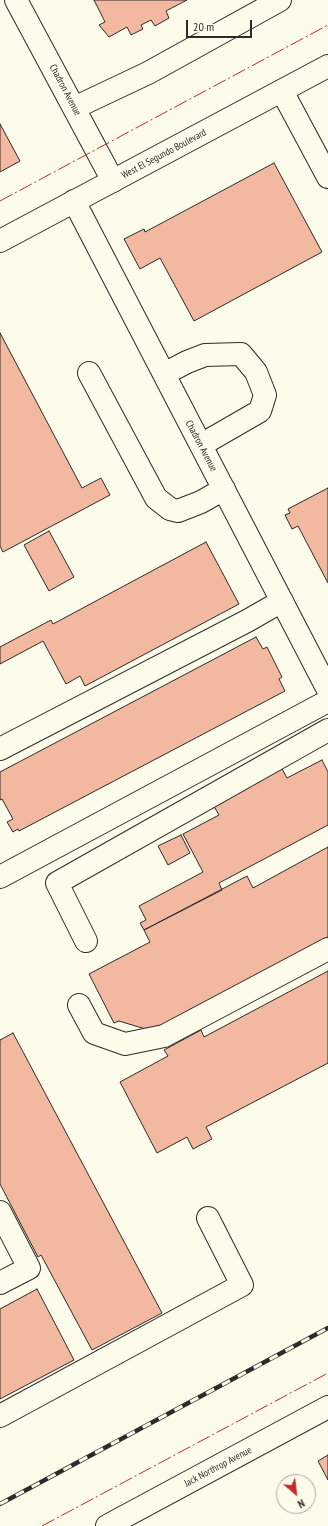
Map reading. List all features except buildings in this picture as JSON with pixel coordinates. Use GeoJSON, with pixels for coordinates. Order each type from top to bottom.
{"type":"FeatureCollection","features":[{"type":"Feature","properties":{"kind":"street","name":"Chadron Avenue"},"geometry":{"type":"LineString","coordinates":[[16,0],[112,181]]}},
{"type":"Feature","properties":{"kind":"street"},"geometry":{"type":"LineString","coordinates":[[74,108],[148,73],[280,0]]}},
{"type":"Feature","properties":{"kind":"street","name":"West El Segundo Boulevard"},"geometry":{"type":"LineString","coordinates":[[0,241],[328,66]]}},
{"type":"Feature","properties":{"kind":"street"},"geometry":{"type":"LineString","coordinates":[[282,91],[328,177]]}},
{"type":"Feature","properties":{"kind":"street","name":"Chadron Avenue"},"geometry":{"type":"LineString","coordinates":[[74,202],[282,601],[325,677]]}},
{"type":"Feature","properties":{"kind":"street"},"geometry":{"type":"LineString","coordinates":[[164,374],[187,362],[205,355],[241,354],[256,372],[265,395],[260,411],[201,445]]}},
{"type":"Feature","properties":{"kind":"street"},"geometry":{"type":"LineString","coordinates":[[89,373],[156,498],[170,509],[178,511],[201,502],[224,489]]}},
{"type":"Feature","properties":{"kind":"street"},"geometry":{"type":"LineString","coordinates":[[0,749],[247,621],[282,601]]}},
{"type":"Feature","properties":{"kind":"street"},"geometry":{"type":"LineString","coordinates":[[0,877],[328,701]]}},
{"type":"Feature","properties":{"kind":"street"},"geometry":{"type":"LineString","coordinates":[[86,941],[57,883],[328,730]]}},
{"type":"Feature","properties":{"kind":"street"},"geometry":{"type":"LineString","coordinates":[[79,1005],[94,1033],[125,1044],[164,1036],[328,949]]}},
{"type":"Feature","properties":{"kind":"street"},"geometry":{"type":"LineString","coordinates":[[0,1212],[29,1268],[0,1283]]}},
{"type":"Feature","properties":{"kind":"street"},"geometry":{"type":"LineString","coordinates":[[0,1416],[242,1285],[208,1218]]}},
{"type":"Feature","properties":{"kind":"street","name":"Jack Northrop Avenue"},"geometry":{"type":"LineString","coordinates":[[107,1526],[328,1407]]}},
{"type":"Feature","properties":{"kind":"railway"},"geometry":{"type":"LineString","coordinates":[[0,1504],[328,1328]]}},
{"type":"Feature","properties":{"kind":"power"},"geometry":{"type":"LineString","coordinates":[[0,201],[328,25]]}},
{"type":"Feature","properties":{"kind":"power"},"geometry":{"type":"LineString","coordinates":[[42,1526],[328,1373]]}}]}
